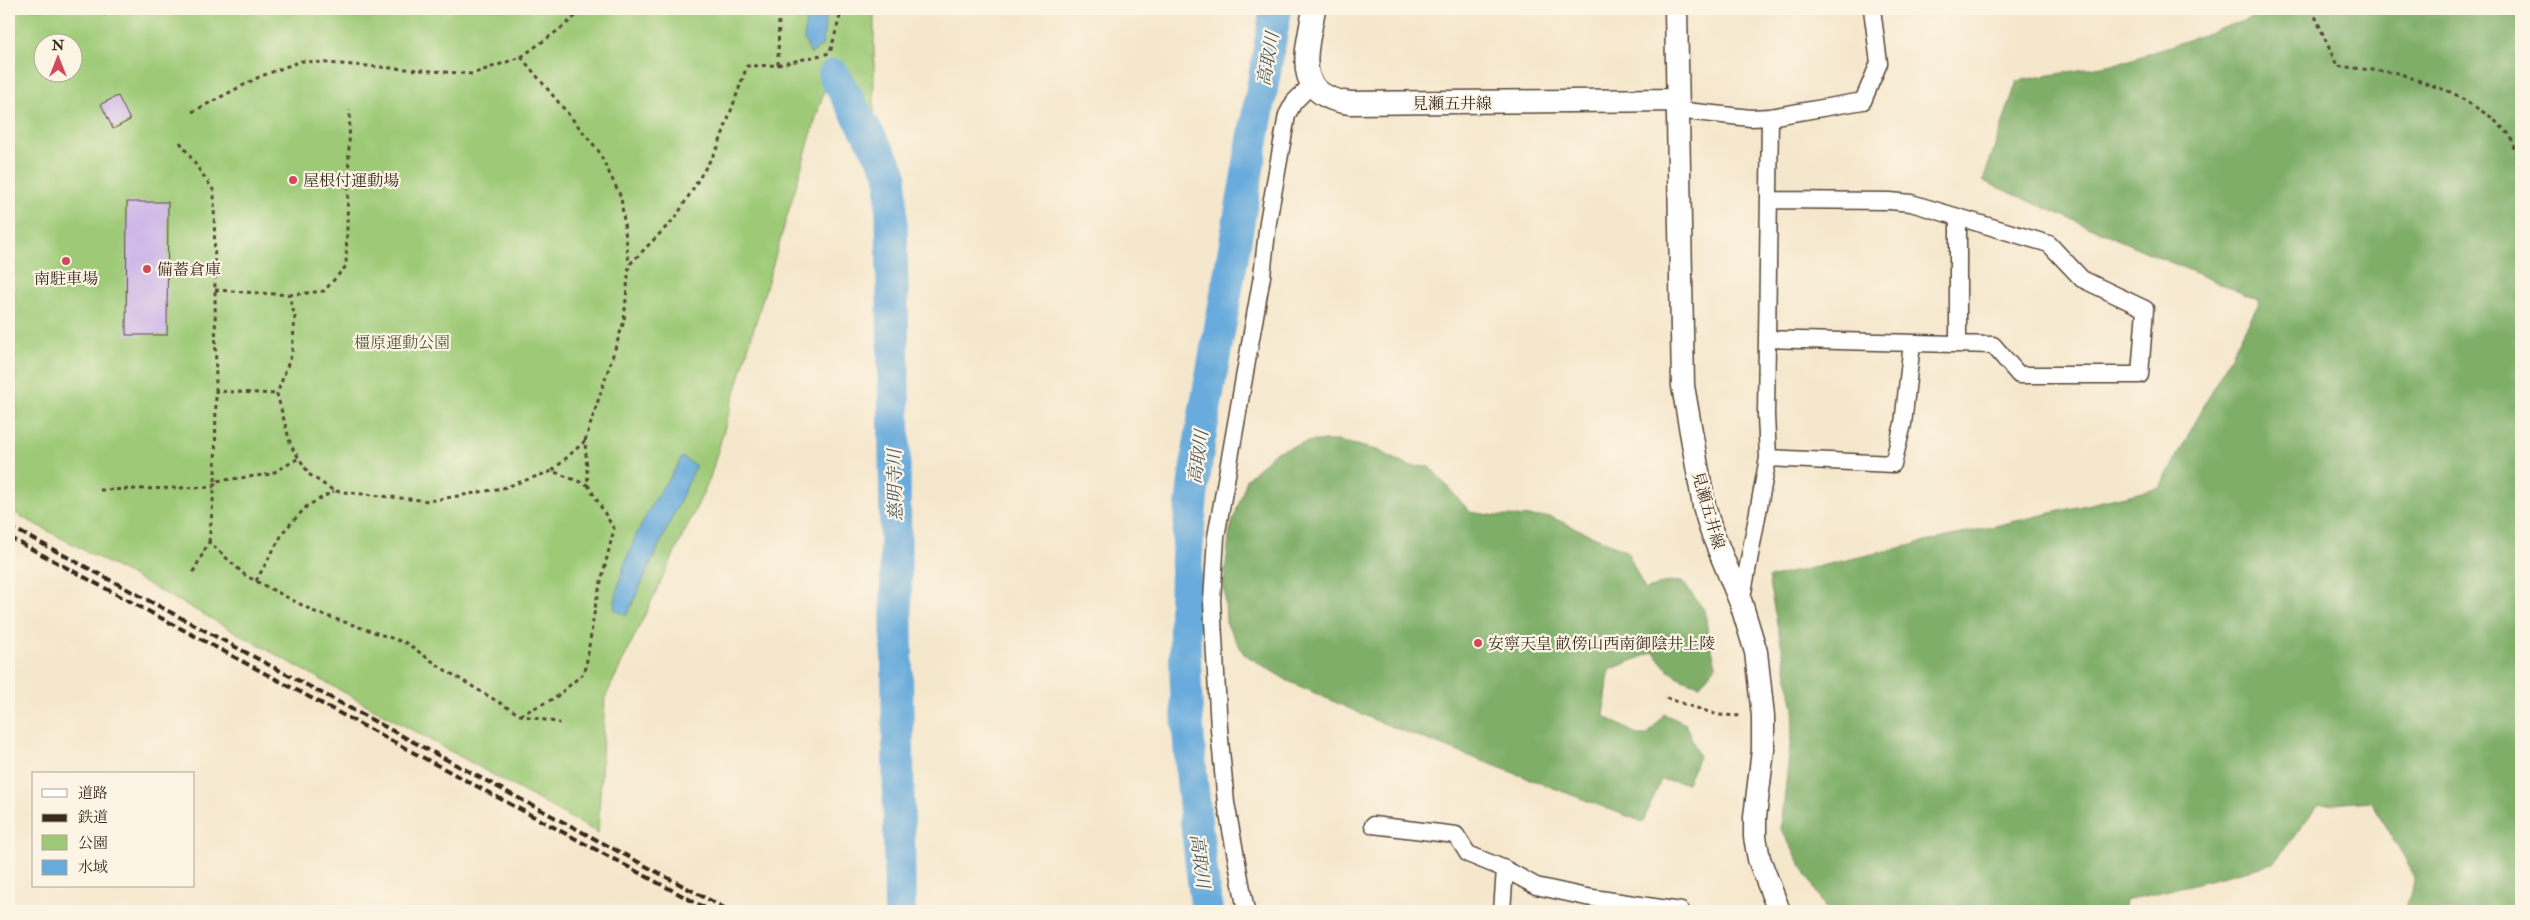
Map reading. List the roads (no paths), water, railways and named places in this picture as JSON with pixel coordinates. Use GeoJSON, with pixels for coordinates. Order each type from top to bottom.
{"type":"FeatureCollection","features":[{"type":"Feature","properties":{"kind":"main road"},"geometry":{"type":"LineString","coordinates":[[1312,84],[1307,72],[1307,56],[1314,9]]}},
{"type":"Feature","properties":{"kind":"main road","name":"見瀬五井線"},"geometry":{"type":"LineString","coordinates":[[1676,9],[1681,357],[1684,395],[1707,514],[1741,603],[1756,652],[1763,716],[1763,750],[1755,817],[1755,837],[1759,859],[1779,911]]}},
{"type":"Feature","properties":{"kind":"main road","name":"見瀬五井線"},"geometry":{"type":"LineString","coordinates":[[1312,84],[1322,96],[1350,103],[1676,105]]}},
{"type":"Feature","properties":{"kind":"street"},"geometry":{"type":"LineString","coordinates":[[1676,105],[1751,118],[1770,117],[1864,101],[1879,63],[1872,9]]}},
{"type":"Feature","properties":{"kind":"street"},"geometry":{"type":"LineString","coordinates":[[1246,911],[1226,803],[1218,729],[1212,601],[1213,570],[1216,537],[1261,284],[1268,222],[1287,115],[1294,102],[1312,84]]}},
{"type":"Feature","properties":{"kind":"street"},"geometry":{"type":"LineString","coordinates":[[1741,603],[1768,458],[1766,415],[1770,117]]}},
{"type":"Feature","properties":{"kind":"street"},"geometry":{"type":"LineString","coordinates":[[1767,339],[1993,345],[2019,376],[2140,375],[2145,309],[2082,280],[2049,244],[1911,203],[1769,200]]}},
{"type":"Feature","properties":{"kind":"street"},"geometry":{"type":"LineString","coordinates":[[1958,218],[1958,344]]}},
{"type":"Feature","properties":{"kind":"street"},"geometry":{"type":"LineString","coordinates":[[1768,458],[1893,464],[1903,424],[1912,343]]}},
{"type":"Feature","properties":{"kind":"street"},"geometry":{"type":"LineString","coordinates":[[1373,825],[1456,835],[1468,854],[1505,868],[1536,886],[1586,897],[1681,911]]}},
{"type":"Feature","properties":{"kind":"street"},"geometry":{"type":"LineString","coordinates":[[1502,911],[1505,868]]}},
{"type":"Feature","properties":{"kind":"water"},"geometry":{"type":"Polygon","coordinates":[[[807,9],[827,9],[822,46],[811,54],[804,40],[807,9]]]}},
{"type":"Feature","properties":{"kind":"water"},"geometry":{"type":"Polygon","coordinates":[[[682,457],[696,466],[627,615],[614,610],[624,565],[635,537],[657,496],[682,457]]]}},
{"type":"Feature","properties":{"kind":"waterway","name":"高取川"},"geometry":{"type":"LineString","coordinates":[[1207,911],[1195,816],[1187,720],[1185,624],[1189,528],[1203,419],[1276,9]]}},
{"type":"Feature","properties":{"kind":"waterway","name":"慈明寺川"},"geometry":{"type":"LineString","coordinates":[[834,75],[891,173],[900,911]]}},
{"type":"Feature","properties":{"kind":"railway"},"geometry":{"type":"LineString","coordinates":[[9,526],[730,911]]}},
{"type":"Feature","properties":{"kind":"railway"},"geometry":{"type":"LineString","coordinates":[[9,537],[711,911]]}},
{"type":"Feature","properties":{"kind":"place","name":"屋根付運動場"},"geometry":{"type":"Point","coordinates":[293,180]}},
{"type":"Feature","properties":{"kind":"place","name":"南駐車場"},"geometry":{"type":"Point","coordinates":[66,261]}},
{"type":"Feature","properties":{"kind":"place","name":"備蓄倉庫"},"geometry":{"type":"Point","coordinates":[147,269]}},
{"type":"Feature","properties":{"kind":"place","name":"安寧天皇 畝傍山西南御陰井上陵"},"geometry":{"type":"Point","coordinates":[1478,643]}},
{"type":"Feature","properties":{"kind":"park label","name":"橿原運動公園"},"geometry":{"type":"Point","coordinates":[402,342]}}]}
